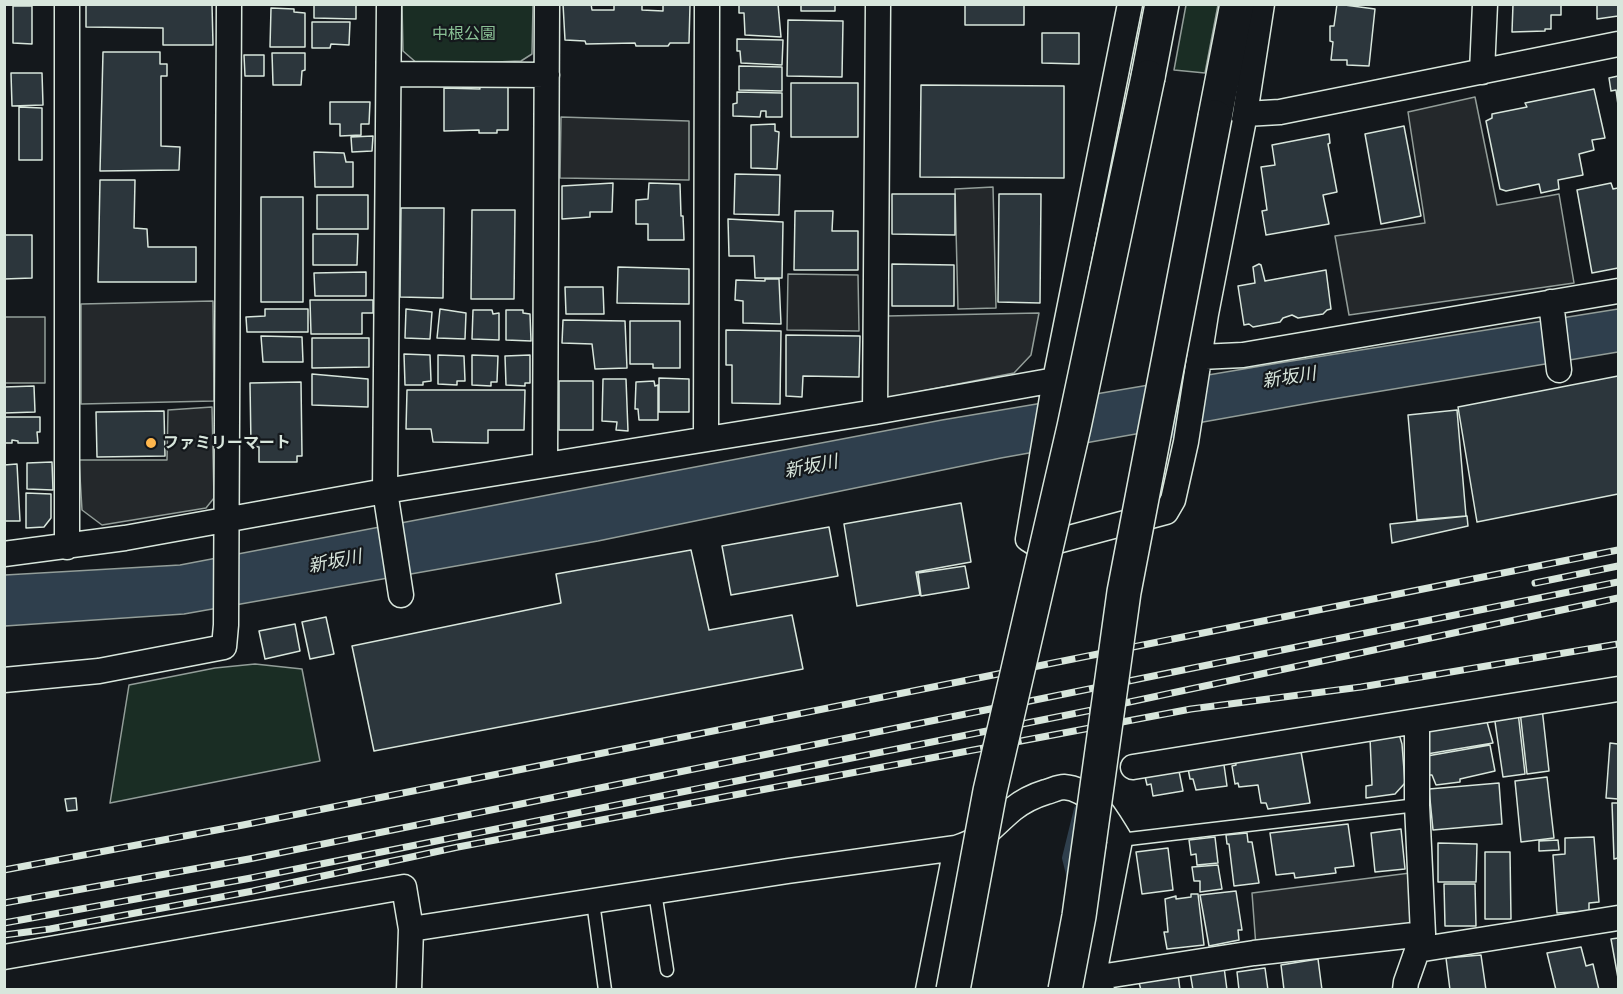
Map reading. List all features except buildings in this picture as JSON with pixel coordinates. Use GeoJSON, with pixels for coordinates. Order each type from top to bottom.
{"type":"FeatureCollection","features":[{"type":"Feature","properties":{"kind":"street"},"geometry":{"type":"LineString","coordinates":[[67,4],[66,444],[68,547]]}},
{"type":"Feature","properties":{"kind":"street"},"geometry":{"type":"LineString","coordinates":[[4,681],[99,671],[224,647],[227,520],[229,4]]}},
{"type":"Feature","properties":{"kind":"street"},"geometry":{"type":"LineString","coordinates":[[389,4],[385,491],[401,595]]}},
{"type":"Feature","properties":{"kind":"street"},"geometry":{"type":"LineString","coordinates":[[545,465],[547,4]]}},
{"type":"Feature","properties":{"kind":"street"},"geometry":{"type":"LineString","coordinates":[[706,438],[707,4]]}},
{"type":"Feature","properties":{"kind":"street"},"geometry":{"type":"LineString","coordinates":[[875,412],[878,4]]}},
{"type":"Feature","properties":{"kind":"street"},"geometry":{"type":"LineString","coordinates":[[1130,4],[1055,380],[1028,539],[1039,546],[1166,512],[1173,500],[1186,442],[1200,357],[1230,116],[1237,4]]}},
{"type":"Feature","properties":{"kind":"street"},"geometry":{"type":"LineString","coordinates":[[953,990],[990,791],[1074,427],[1148,77],[1161,4]]}},
{"type":"Feature","properties":{"kind":"street"},"geometry":{"type":"LineString","coordinates":[[1088,987],[1079,916],[1124,592],[1230,116],[1263,4]]}},
{"type":"Feature","properties":{"kind":"street"},"geometry":{"type":"LineString","coordinates":[[1482,72],[1485,4]]}},
{"type":"Feature","properties":{"kind":"street"},"geometry":{"type":"LineString","coordinates":[[1230,116],[1280,112],[1618,44]]}},
{"type":"Feature","properties":{"kind":"street"},"geometry":{"type":"LineString","coordinates":[[389,74],[547,75]]}},
{"type":"Feature","properties":{"kind":"street"},"geometry":{"type":"LineString","coordinates":[[1200,357],[1243,355],[1618,291]]}},
{"type":"Feature","properties":{"kind":"street"},"geometry":{"type":"LineString","coordinates":[[1551,302],[1559,370]]}},
{"type":"Feature","properties":{"kind":"street"},"geometry":{"type":"LineString","coordinates":[[4,554],[68,547],[385,491],[875,412],[1055,380]]}},
{"type":"Feature","properties":{"kind":"street"},"geometry":{"type":"LineString","coordinates":[[1133,767],[1618,689]]}},
{"type":"Feature","properties":{"kind":"street"},"geometry":{"type":"LineString","coordinates":[[1405,990],[1420,942],[1417,721]]}},
{"type":"Feature","properties":{"kind":"street"},"geometry":{"type":"LineString","coordinates":[[411,929],[956,848],[987,834],[1027,799],[1063,787],[1088,796],[1104,814],[1120,840],[1088,987]]}},
{"type":"Feature","properties":{"kind":"street"},"geometry":{"type":"LineString","coordinates":[[928,990],[956,848]]}},
{"type":"Feature","properties":{"kind":"street"},"geometry":{"type":"LineString","coordinates":[[4,957],[404,887],[411,929],[409,990]]}},
{"type":"Feature","properties":{"kind":"street"},"geometry":{"type":"LineString","coordinates":[[1088,987],[1254,953],[1420,942],[1618,918]]}},
{"type":"Feature","properties":{"kind":"lane"},"geometry":{"type":"LineString","coordinates":[[1120,840],[1417,805]]}},
{"type":"Feature","properties":{"kind":"lane"},"geometry":{"type":"LineString","coordinates":[[655,892],[667,970]]}},
{"type":"Feature","properties":{"kind":"lane"},"geometry":{"type":"LineString","coordinates":[[593,902],[605,990]]}},
{"type":"Feature","properties":{"kind":"green space","name":"中根公園"},"geometry":{"type":"Polygon","coordinates":[[[402,5],[533,5],[532,54],[521,61],[419,65],[403,51],[402,5]]]}},
{"type":"Feature","properties":{"kind":"green space"},"geometry":{"type":"Polygon","coordinates":[[[1186,5],[1218,5],[1205,73],[1174,70],[1186,5]]]}},
{"type":"Feature","properties":{"kind":"green space"},"geometry":{"type":"Polygon","coordinates":[[[255,664],[302,669],[320,761],[110,803],[129,685],[215,668],[255,664]]]}},
{"type":"Feature","properties":{"kind":"shaded area"},"geometry":{"type":"Polygon","coordinates":[[[1475,97],[1497,205],[1559,194],[1574,283],[1349,315],[1335,236],[1425,223],[1408,112],[1475,97]]]}},
{"type":"Feature","properties":{"kind":"shaded area"},"geometry":{"type":"Polygon","coordinates":[[[561,117],[689,121],[689,180],[560,178],[561,117]]]}},
{"type":"Feature","properties":{"kind":"shaded area"},"geometry":{"type":"Polygon","coordinates":[[[993,187],[996,308],[958,309],[955,189],[993,187]]]}},
{"type":"Feature","properties":{"kind":"shaded area"},"geometry":{"type":"Polygon","coordinates":[[[788,274],[858,275],[859,331],[787,330],[788,274]]]}},
{"type":"Feature","properties":{"kind":"shaded area"},"geometry":{"type":"Polygon","coordinates":[[[213,301],[214,401],[81,404],[81,304],[213,301]]]}},
{"type":"Feature","properties":{"kind":"shaded area"},"geometry":{"type":"Polygon","coordinates":[[[1039,313],[1031,355],[1014,373],[887,398],[886,316],[1039,313]]]}},
{"type":"Feature","properties":{"kind":"shaded area"},"geometry":{"type":"Polygon","coordinates":[[[5,317],[45,317],[45,383],[5,383],[5,317]]]}},
{"type":"Feature","properties":{"kind":"shaded area"},"geometry":{"type":"Polygon","coordinates":[[[212,407],[214,498],[206,508],[102,525],[82,510],[79,460],[167,460],[168,410],[212,407]]]}},
{"type":"Feature","properties":{"kind":"shaded area"},"geometry":{"type":"Polygon","coordinates":[[[1410,873],[1412,929],[1256,947],[1252,893],[1410,873]]]}},
{"type":"Feature","properties":{"kind":"water","name":"新坂川"},"geometry":{"type":"Polygon","coordinates":[[[1618,309],[1618,352],[1321,401],[1001,458],[598,541],[184,614],[5,626],[5,575],[180,565],[942,420],[1618,309]]]}},
{"type":"Feature","properties":{"kind":"waterway"},"geometry":{"type":"LineString","coordinates":[[1172,434],[1176,417]]}},
{"type":"Feature","properties":{"kind":"waterway"},"geometry":{"type":"LineString","coordinates":[[1071,878],[1066,858],[1078,809]]}},
{"type":"Feature","properties":{"kind":"railway"},"geometry":{"type":"LineString","coordinates":[[4,870],[243,825],[1618,550]]}},
{"type":"Feature","properties":{"kind":"railway"},"geometry":{"type":"LineString","coordinates":[[1535,583],[1618,566]]}},
{"type":"Feature","properties":{"kind":"railway"},"geometry":{"type":"LineString","coordinates":[[4,903],[249,859],[1618,582]]}},
{"type":"Feature","properties":{"kind":"railway"},"geometry":{"type":"LineString","coordinates":[[4,923],[251,878],[1092,710],[1618,598]]}},
{"type":"Feature","properties":{"kind":"railway"},"geometry":{"type":"LineString","coordinates":[[4,935],[50,929],[253,891],[458,847],[1191,709],[1361,687],[1618,644]]}},
{"type":"Feature","properties":{"kind":"place","name":"ファミリーマート"},"geometry":{"type":"Point","coordinates":[151,443]}}]}
